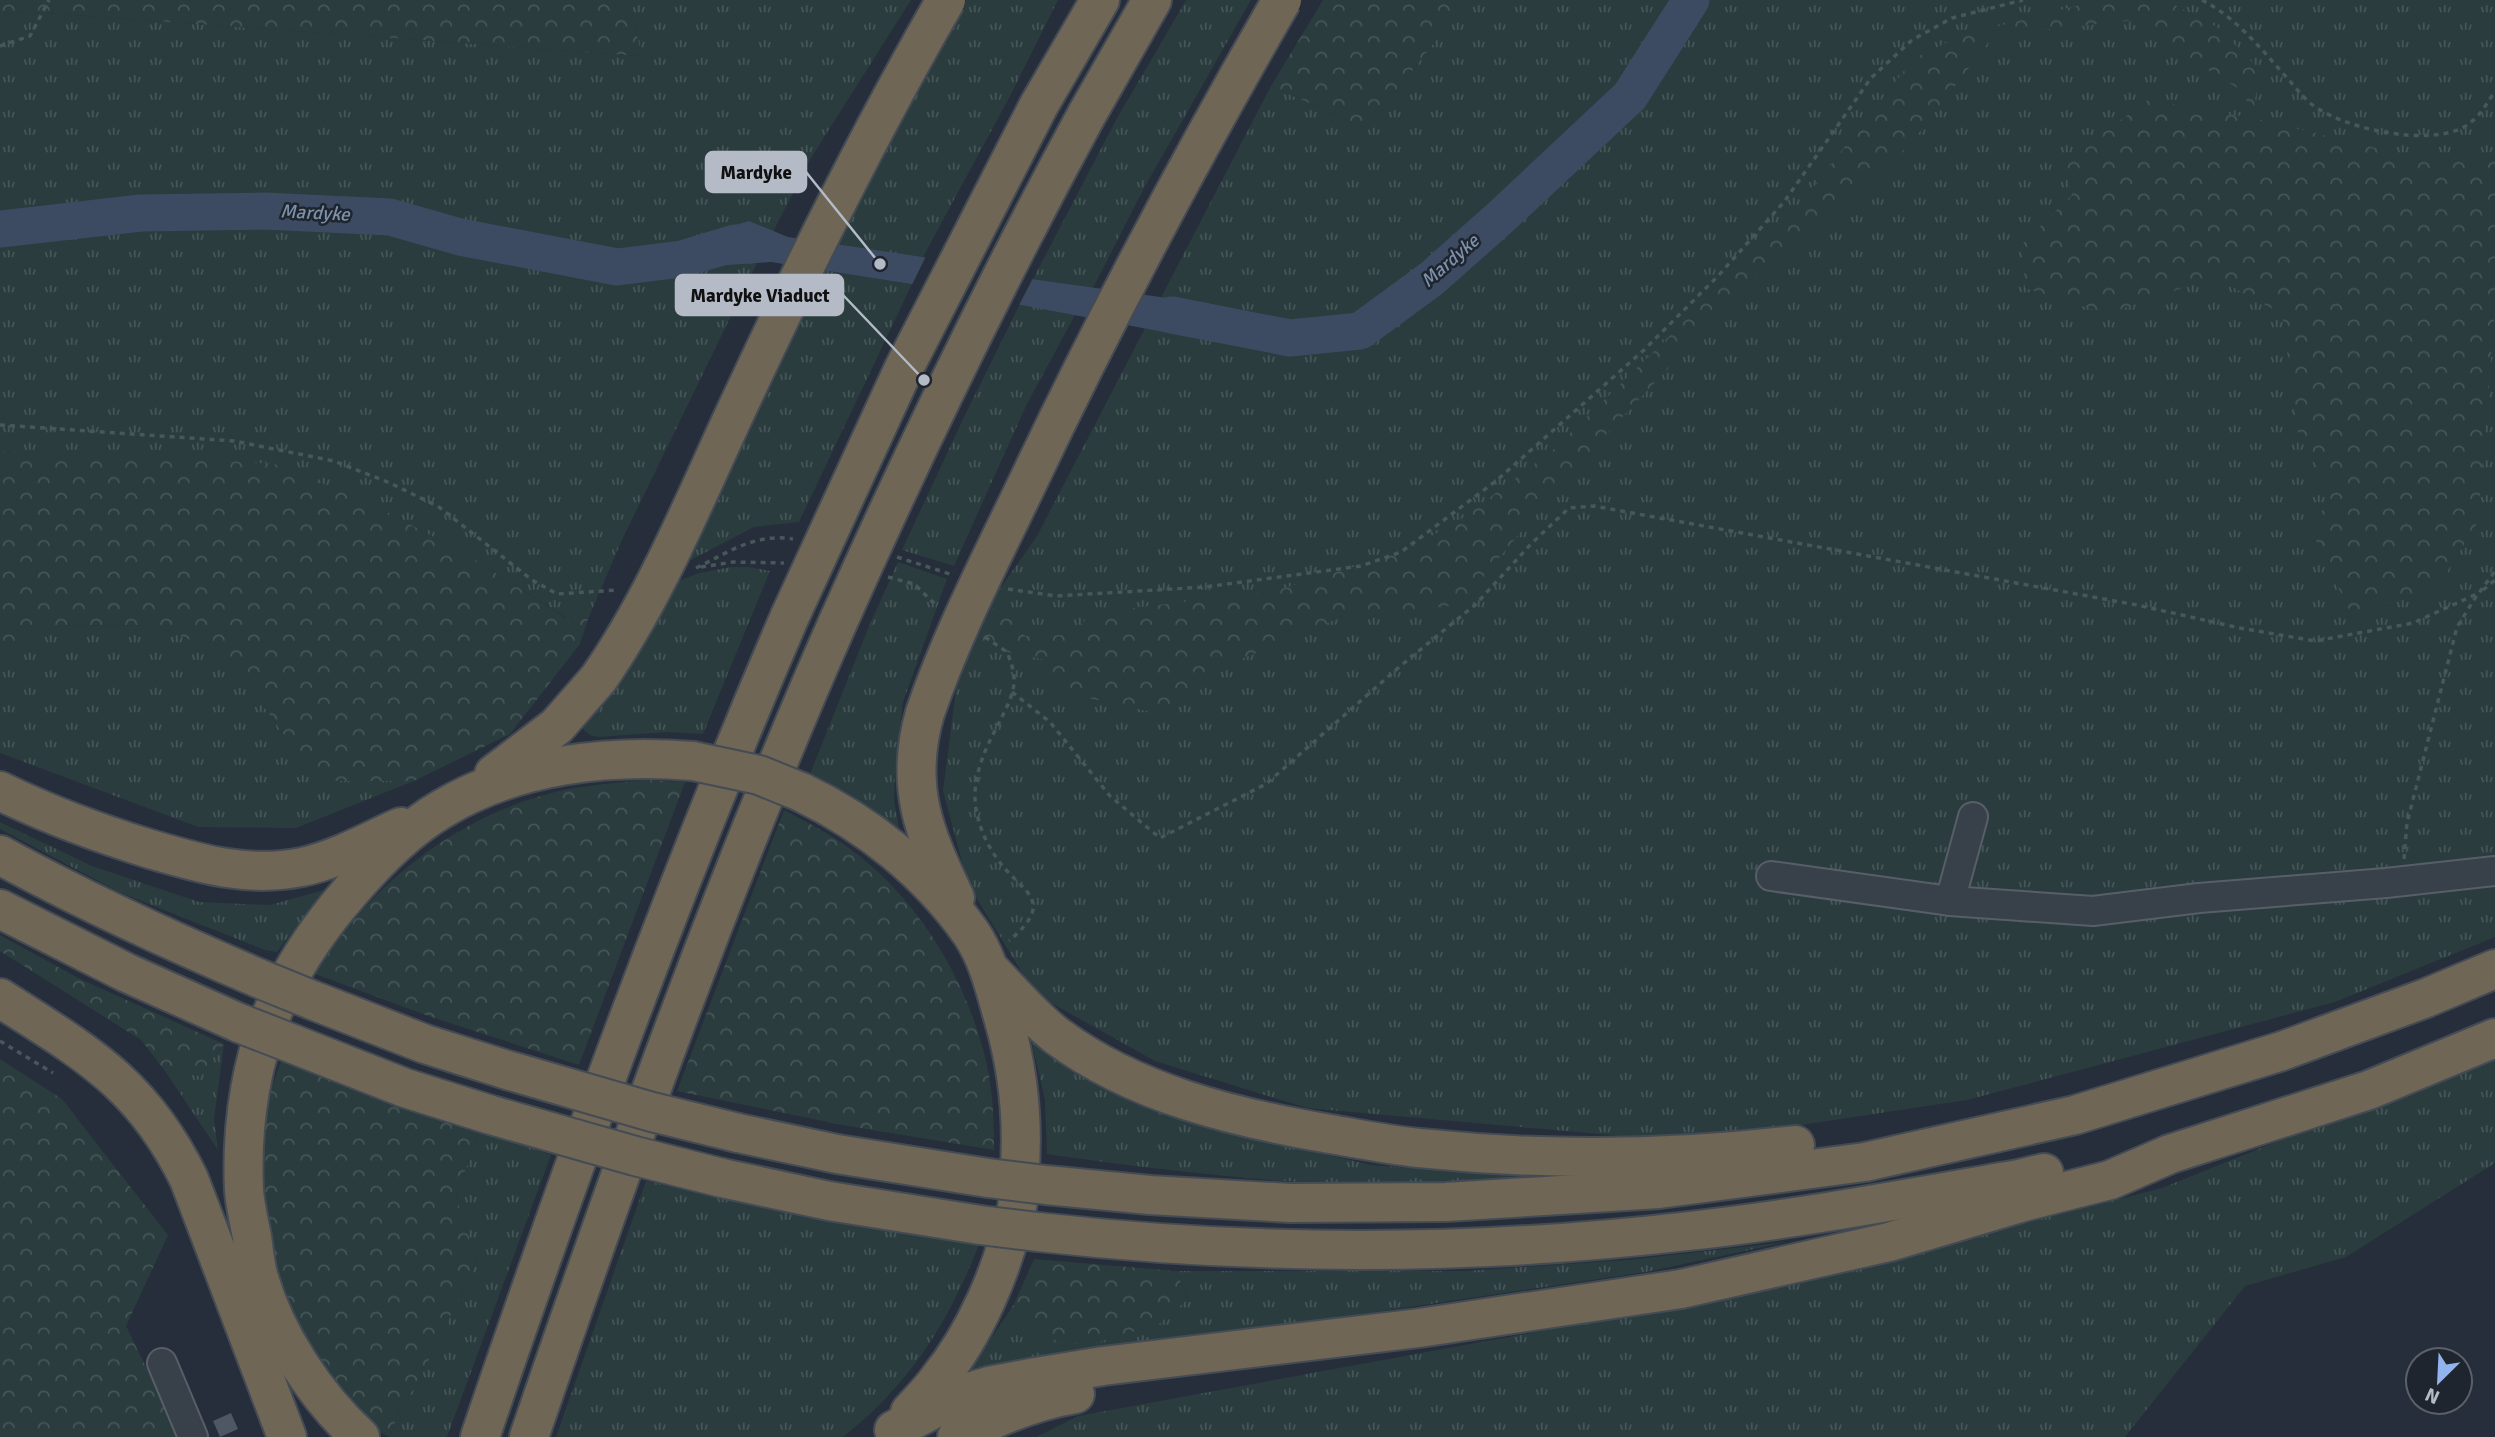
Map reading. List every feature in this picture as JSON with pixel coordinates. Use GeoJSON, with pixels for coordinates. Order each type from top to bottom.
{"type":"FeatureCollection","features":[{"type":"Feature","properties":{"kind":"highway"},"geometry":{"type":"LineString","coordinates":[[259,1278],[244,1192],[244,1146],[254,1073],[280,996],[314,937],[365,873],[396,843],[557,726],[599,678],[649,597],[828,220],[904,73],[946,0]]}},
{"type":"Feature","properties":{"kind":"highway"},"geometry":{"type":"LineString","coordinates":[[480,1437],[568,1181],[631,1010],[714,797],[790,616],[904,368],[1039,105],[1100,0]]}},
{"type":"Feature","properties":{"kind":"highway"},"geometry":{"type":"LineString","coordinates":[[529,1437],[703,954],[754,821],[838,622],[922,437],[980,318],[1087,114],[1152,0]]}},
{"type":"Feature","properties":{"kind":"highway"},"geometry":{"type":"LineString","coordinates":[[890,1433],[939,1380],[969,1333],[992,1284],[1017,1210],[1020,1170],[1020,1101],[1009,1038],[981,953],[938,864],[919,814],[917,758],[926,713],[944,664],[1068,398],[1188,166],[1282,0]]}},
{"type":"Feature","properties":{"kind":"highway"},"geometry":{"type":"LineString","coordinates":[[0,792],[50,816],[134,844],[197,863],[242,871],[285,870],[327,860],[505,780],[558,766],[612,759],[693,761],[759,775],[801,792],[848,816],[881,840],[926,881],[981,953],[1056,1035],[1120,1074],[1187,1100],[1281,1126],[1416,1148],[1540,1157],[1644,1158],[1733,1152],[1855,1138],[1967,1121],[2097,1095],[2137,1095]]}},
{"type":"Feature","properties":{"kind":"highway"},"geometry":{"type":"LineString","coordinates":[[0,856],[152,932],[312,1000],[425,1044],[652,1112],[837,1154],[988,1178],[1150,1195],[1290,1203],[1371,1204],[1508,1200],[1659,1189],[1865,1162],[2076,1115],[2282,1051],[2426,998],[2495,969]]}},
{"type":"Feature","properties":{"kind":"highway"},"geometry":{"type":"LineString","coordinates":[[0,909],[127,973],[239,1023],[405,1088],[491,1115],[622,1153],[829,1201],[1038,1232],[1237,1247],[1378,1250],[1533,1245],[1764,1222],[2019,1179],[2101,1158],[2170,1154]]}},
{"type":"Feature","properties":{"kind":"highway"},"geometry":{"type":"LineString","coordinates":[[0,973],[111,1042],[157,1083],[181,1114],[203,1151],[259,1278],[320,1437]]}},
{"type":"Feature","properties":{"kind":"highway"},"geometry":{"type":"LineString","coordinates":[[0,998],[104,1067],[140,1101],[174,1148],[189,1179],[286,1437]]}},
{"type":"Feature","properties":{"kind":"highway"},"geometry":{"type":"LineString","coordinates":[[890,1433],[932,1409],[989,1386],[1103,1366],[1303,1344],[1681,1289],[1889,1242],[2020,1203],[2110,1180],[2170,1154],[2369,1090],[2495,1038]]}},
{"type":"Feature","properties":{"kind":"highway"},"geometry":{"type":"LineString","coordinates":[[274,1315],[289,1349],[315,1387],[344,1423],[360,1437]]}},
{"type":"Feature","properties":{"kind":"highway"},"geometry":{"type":"LineString","coordinates":[[957,1437],[1025,1406],[1170,1376],[1303,1344]]}},
{"type":"Feature","properties":{"kind":"lane"},"geometry":{"type":"LineString","coordinates":[[1950,901],[1973,817]]}},
{"type":"Feature","properties":{"kind":"lane"},"geometry":{"type":"LineString","coordinates":[[1771,876],[1950,901],[2093,911],[2199,898],[2495,871]]}},
{"type":"Feature","properties":{"kind":"lane"},"geometry":{"type":"LineString","coordinates":[[163,1363],[193,1437]]}},
{"type":"Feature","properties":{"kind":"path"},"geometry":{"type":"LineString","coordinates":[[0,46],[30,36],[48,0]]}},
{"type":"Feature","properties":{"kind":"path"},"geometry":{"type":"LineString","coordinates":[[2202,0],[2221,10],[2245,30],[2311,104],[2346,123],[2398,133],[2432,136],[2462,128],[2477,119],[2495,90]]}},
{"type":"Feature","properties":{"kind":"path"},"geometry":{"type":"LineString","coordinates":[[1012,692],[1050,722],[1110,796],[1160,838],[1265,784],[1476,604],[1531,544],[1569,508],[1594,506],[2137,605],[2240,628],[2315,641],[2413,623],[2479,593],[2495,580]]}},
{"type":"Feature","properties":{"kind":"path"},"geometry":{"type":"LineString","coordinates":[[697,568],[733,562],[771,561],[796,564]]}},
{"type":"Feature","properties":{"kind":"path"},"geometry":{"type":"LineString","coordinates":[[2403,881],[2407,823],[2457,627],[2495,571]]}},
{"type":"Feature","properties":{"kind":"path"},"geometry":{"type":"LineString","coordinates":[[882,575],[914,584],[937,606]]}},
{"type":"Feature","properties":{"kind":"path"},"geometry":{"type":"LineString","coordinates":[[981,634],[1007,652],[1015,682],[984,755],[976,778],[974,796],[982,833],[997,859],[1028,891],[1033,900],[1033,911],[1026,925],[1010,940],[981,953]]}},
{"type":"Feature","properties":{"kind":"path"},"geometry":{"type":"LineString","coordinates":[[0,1041],[53,1073]]}},
{"type":"Feature","properties":{"kind":"green space"},"geometry":{"type":"Polygon","coordinates":[[[0,0],[631,0],[641,56],[17,11],[0,17],[0,0]]]}},
{"type":"Feature","properties":{"kind":"green space"},"geometry":{"type":"Polygon","coordinates":[[[631,0],[911,0],[811,158],[622,540],[588,619],[567,618],[477,561],[373,504],[59,454],[0,451],[0,17],[17,11],[641,56],[631,0]]]}},
{"type":"Feature","properties":{"kind":"green space"},"geometry":{"type":"Polygon","coordinates":[[[966,0],[1058,0],[1009,98],[923,257],[839,245],[851,214],[926,69],[966,0]]]}},
{"type":"Feature","properties":{"kind":"green space"},"geometry":{"type":"Polygon","coordinates":[[[1186,0],[1251,0],[1144,188],[1093,288],[1033,279],[1116,120],[1186,0]]]}},
{"type":"Feature","properties":{"kind":"green space"},"geometry":{"type":"Polygon","coordinates":[[[1323,0],[1467,0],[1367,129],[1271,86],[1323,0]]]}},
{"type":"Feature","properties":{"kind":"green space"},"geometry":{"type":"Polygon","coordinates":[[[1467,0],[2495,0],[2495,937],[2335,1002],[1967,1100],[1689,1142],[1307,1108],[1155,1061],[1035,994],[968,884],[943,791],[962,643],[1037,536],[1271,86],[1367,129],[1467,0]]]}},
{"type":"Feature","properties":{"kind":"green space"},"geometry":{"type":"Polygon","coordinates":[[[2099,0],[2169,2],[2217,27],[2259,69],[2253,118],[2417,158],[2459,155],[2495,159],[2495,306],[2478,522],[2437,588],[2351,614],[2312,532],[2331,493],[2298,432],[2282,314],[2214,277],[2107,314],[2025,288],[2022,244],[2072,195],[2064,162],[2148,100],[2252,118],[2244,92],[2128,21],[1994,35],[1911,143],[1839,212],[1761,269],[1570,473],[1460,605],[1344,616],[1230,664],[1156,713],[1057,691],[1046,660],[962,643],[988,606],[1011,617],[1025,636],[1072,635],[1091,613],[1275,591],[1401,552],[1456,523],[1553,450],[1787,221],[1913,59],[1960,36],[2099,0]]]}},
{"type":"Feature","properties":{"kind":"green space"},"geometry":{"type":"Polygon","coordinates":[[[822,270],[912,284],[799,522],[754,527],[685,563],[822,270]]]}},
{"type":"Feature","properties":{"kind":"green space"},"geometry":{"type":"Polygon","coordinates":[[[1020,304],[1075,315],[1026,406],[954,566],[902,550],[964,417],[1020,304]]]}},
{"type":"Feature","properties":{"kind":"green space"},"geometry":{"type":"Polygon","coordinates":[[[0,451],[139,454],[274,464],[373,504],[477,561],[566,618],[588,619],[580,644],[510,734],[414,781],[317,781],[227,655],[156,626],[56,625],[0,659],[0,451]]]}},
{"type":"Feature","properties":{"kind":"green space"},"geometry":{"type":"Polygon","coordinates":[[[898,562],[947,579],[903,702],[894,801],[900,833],[857,801],[810,774],[869,626],[898,562]]]}},
{"type":"Feature","properties":{"kind":"green space"},"geometry":{"type":"Polygon","coordinates":[[[731,567],[770,571],[703,734],[668,732],[598,737],[583,729],[582,719],[658,589],[699,573],[731,567]]]}},
{"type":"Feature","properties":{"kind":"green space"},"geometry":{"type":"Polygon","coordinates":[[[55,625],[156,626],[227,655],[317,781],[414,781],[296,828],[198,827],[0,753],[0,659],[55,625]]]}},
{"type":"Feature","properties":{"kind":"green space"},"geometry":{"type":"Polygon","coordinates":[[[645,780],[685,782],[579,1065],[431,1017],[315,974],[336,942],[388,884],[417,859],[449,837],[518,803],[555,792],[645,780]]]}},
{"type":"Feature","properties":{"kind":"green space"},"geometry":{"type":"Polygon","coordinates":[[[784,810],[834,837],[874,869],[918,917],[937,944],[967,1003],[987,1065],[991,1086],[994,1150],[842,1125],[677,1091],[784,810]]]}},
{"type":"Feature","properties":{"kind":"green space"},"geometry":{"type":"Polygon","coordinates":[[[0,822],[92,866],[199,902],[270,905],[324,890],[277,952],[265,950],[121,893],[0,829],[0,822]]]}},
{"type":"Feature","properties":{"kind":"green space"},"geometry":{"type":"Polygon","coordinates":[[[0,935],[80,979],[224,1044],[199,1076],[165,1071],[141,1040],[0,951],[0,935]]]}},
{"type":"Feature","properties":{"kind":"green space"},"geometry":{"type":"Polygon","coordinates":[[[1031,1039],[1074,1073],[1141,1103],[1266,1141],[1372,1165],[1478,1173],[1620,1176],[1524,1182],[1365,1185],[1205,1174],[1047,1154],[1045,1100],[1031,1039]]]}},
{"type":"Feature","properties":{"kind":"green space"},"geometry":{"type":"Polygon","coordinates":[[[224,1044],[214,1119],[218,1150],[165,1071],[199,1075],[224,1044]]]}},
{"type":"Feature","properties":{"kind":"green space"},"geometry":{"type":"Polygon","coordinates":[[[2495,1053],[2495,1163],[2346,1257],[2245,1286],[2125,1437],[1036,1437],[1078,1416],[1770,1289],[2162,1188],[2495,1053]]]}},
{"type":"Feature","properties":{"kind":"green space"},"geometry":{"type":"Polygon","coordinates":[[[0,1059],[62,1099],[168,1235],[126,1326],[180,1437],[0,1437],[0,1059]]]}},
{"type":"Feature","properties":{"kind":"green space"},"geometry":{"type":"Polygon","coordinates":[[[281,1061],[400,1105],[479,1130],[456,1197],[477,1262],[416,1386],[400,1407],[390,1437],[368,1422],[328,1376],[293,1314],[280,1280],[265,1209],[262,1139],[271,1090],[281,1061]]]}},
{"type":"Feature","properties":{"kind":"green space"},"geometry":{"type":"Polygon","coordinates":[[[479,1130],[551,1155],[447,1437],[390,1437],[400,1407],[416,1386],[477,1262],[456,1197],[479,1130]]]}},
{"type":"Feature","properties":{"kind":"green space"},"geometry":{"type":"Polygon","coordinates":[[[646,1181],[824,1218],[980,1242],[955,1299],[925,1349],[889,1395],[843,1437],[556,1437],[646,1181]]]}},
{"type":"Feature","properties":{"kind":"green space"},"geometry":{"type":"Polygon","coordinates":[[[1787,1242],[1646,1272],[969,1372],[1014,1304],[1018,1323],[1188,1298],[1176,1271],[1465,1271],[1627,1260],[1787,1242]]]}},
{"type":"Feature","properties":{"kind":"green space"},"geometry":{"type":"Polygon","coordinates":[[[1034,1259],[1176,1271],[1188,1299],[1159,1324],[1099,1342],[1063,1344],[1018,1323],[1014,1304],[1034,1259]]]}},
{"type":"Feature","properties":{"kind":"water"},"geometry":{"type":"Polygon","coordinates":[[[749,221],[788,237],[923,257],[1032,279],[1210,304],[1224,312],[1216,342],[911,284],[771,262],[699,267],[705,240],[749,221]]]}},
{"type":"Feature","properties":{"kind":"pier"},"geometry":{"type":"Polygon","coordinates":[[[927,254],[1034,276],[1018,307],[911,287],[927,254]]]}},
{"type":"Feature","properties":{"kind":"building"},"geometry":{"type":"Polygon","coordinates":[[[231,1413],[238,1429],[220,1437],[213,1421],[231,1413]]]}},
{"type":"Feature","properties":{"kind":"waterway","name":"Mardyke"},"geometry":{"type":"LineString","coordinates":[[1172,315],[1290,338],[1360,331],[1431,279],[1630,96],[1691,0]]}},
{"type":"Feature","properties":{"kind":"waterway","name":"Mardyke"},"geometry":{"type":"LineString","coordinates":[[0,229],[141,213],[265,211],[390,217],[460,237],[617,267],[682,259],[735,243],[749,245]]}},
{"type":"Feature","properties":{"kind":"place","name":"Mardyke"},"geometry":{"type":"Point","coordinates":[880,264]}},
{"type":"Feature","properties":{"kind":"place","name":"Mardyke Viaduct"},"geometry":{"type":"Point","coordinates":[924,380]}}]}
